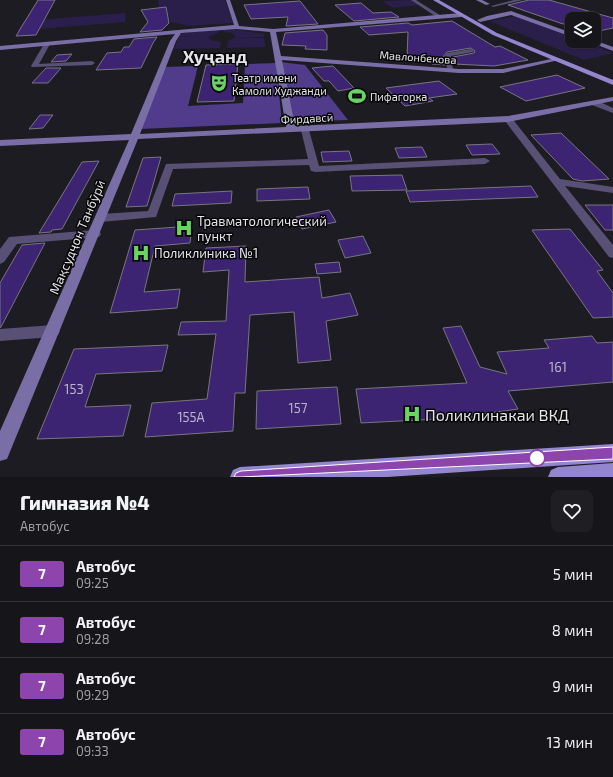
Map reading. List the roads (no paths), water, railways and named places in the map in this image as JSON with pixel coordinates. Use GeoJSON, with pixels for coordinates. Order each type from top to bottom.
{"type":"FeatureCollection","features":[{"type":"Feature","properties":{"kind":"main road"},"geometry":{"type":"LineString","coordinates":[[435,0],[495,34],[613,83]]}},
{"type":"Feature","properties":{"kind":"main road"},"geometry":{"type":"LineString","coordinates":[[444,0],[480,20],[545,49],[610,75]]}},
{"type":"Feature","properties":{"kind":"main road"},"geometry":{"type":"LineString","coordinates":[[596,77],[606,77],[610,75]]}},
{"type":"Feature","properties":{"kind":"main road"},"geometry":{"type":"LineString","coordinates":[[240,477],[613,452]]}},
{"type":"Feature","properties":{"kind":"main road"},"geometry":{"type":"LineString","coordinates":[[558,477],[613,473]]}},
{"type":"Feature","properties":{"kind":"street"},"geometry":{"type":"LineString","coordinates":[[228,0],[237,27]]}},
{"type":"Feature","properties":{"kind":"street"},"geometry":{"type":"LineString","coordinates":[[361,0],[366,0]]}},
{"type":"Feature","properties":{"kind":"street"},"geometry":{"type":"LineString","coordinates":[[413,0],[440,17]]}},
{"type":"Feature","properties":{"kind":"street"},"geometry":{"type":"LineString","coordinates":[[478,0],[565,32]]}},
{"type":"Feature","properties":{"kind":"street"},"geometry":{"type":"LineString","coordinates":[[490,5],[521,0]]}},
{"type":"Feature","properties":{"kind":"street"},"geometry":{"type":"LineString","coordinates":[[480,20],[511,13]]}},
{"type":"Feature","properties":{"kind":"street"},"geometry":{"type":"LineString","coordinates":[[0,48],[237,27],[273,31],[461,15]]}},
{"type":"Feature","properties":{"kind":"street"},"geometry":{"type":"LineString","coordinates":[[273,31],[291,130]]}},
{"type":"Feature","properties":{"kind":"street","name":"Мақсудҷон Танбӯрӣ"},"geometry":{"type":"LineString","coordinates":[[0,452],[95,234],[173,41],[178,33]]}},
{"type":"Feature","properties":{"kind":"street"},"geometry":{"type":"LineString","coordinates":[[47,44],[34,66],[92,63]]}},
{"type":"Feature","properties":{"kind":"street"},"geometry":{"type":"LineString","coordinates":[[601,45],[613,49]]}},
{"type":"Feature","properties":{"kind":"street"},"geometry":{"type":"LineString","coordinates":[[450,70],[449,54],[471,51]]}},
{"type":"Feature","properties":{"kind":"street","name":"Мавлонбекова"},"geometry":{"type":"LineString","coordinates":[[279,58],[450,70],[503,71],[556,60]]}},
{"type":"Feature","properties":{"kind":"street","name":"Фирдавсӣ"},"geometry":{"type":"LineString","coordinates":[[0,143],[305,130],[508,119],[613,99]]}},
{"type":"Feature","properties":{"kind":"street"},"geometry":{"type":"LineString","coordinates":[[595,103],[613,111]]}},
{"type":"Feature","properties":{"kind":"street"},"geometry":{"type":"LineString","coordinates":[[508,119],[613,254]]}},
{"type":"Feature","properties":{"kind":"street"},"geometry":{"type":"LineString","coordinates":[[305,130],[315,169],[485,161]]}},
{"type":"Feature","properties":{"kind":"street"},"geometry":{"type":"LineString","coordinates":[[101,218],[152,214],[169,166],[314,162]]}},
{"type":"Feature","properties":{"kind":"street"},"geometry":{"type":"LineString","coordinates":[[556,181],[612,190]]}},
{"type":"Feature","properties":{"kind":"street"},"geometry":{"type":"LineString","coordinates":[[2,254],[13,240],[95,234]]}},
{"type":"Feature","properties":{"kind":"street"},"geometry":{"type":"LineString","coordinates":[[0,335],[53,331]]}},
{"type":"Feature","properties":{"kind":"place","name":"Театр имени Камоли Худжанди"},"geometry":{"type":"Point","coordinates":[219,83]}},
{"type":"Feature","properties":{"kind":"place","name":"Пифагорка"},"geometry":{"type":"Point","coordinates":[357,96]}},
{"type":"Feature","properties":{"kind":"place","name":"Травматологический пункт"},"geometry":{"type":"Point","coordinates":[184,228]}},
{"type":"Feature","properties":{"kind":"place","name":"Поликлиника №1"},"geometry":{"type":"Point","coordinates":[141,253]}},
{"type":"Feature","properties":{"kind":"place","name":"Поликлинакаи ВКД"},"geometry":{"type":"Point","coordinates":[412,414]}},
{"type":"Feature","properties":{"kind":"district","name":"Хуҷанд"},"geometry":{"type":"Point","coordinates":[215,56]}}]}
